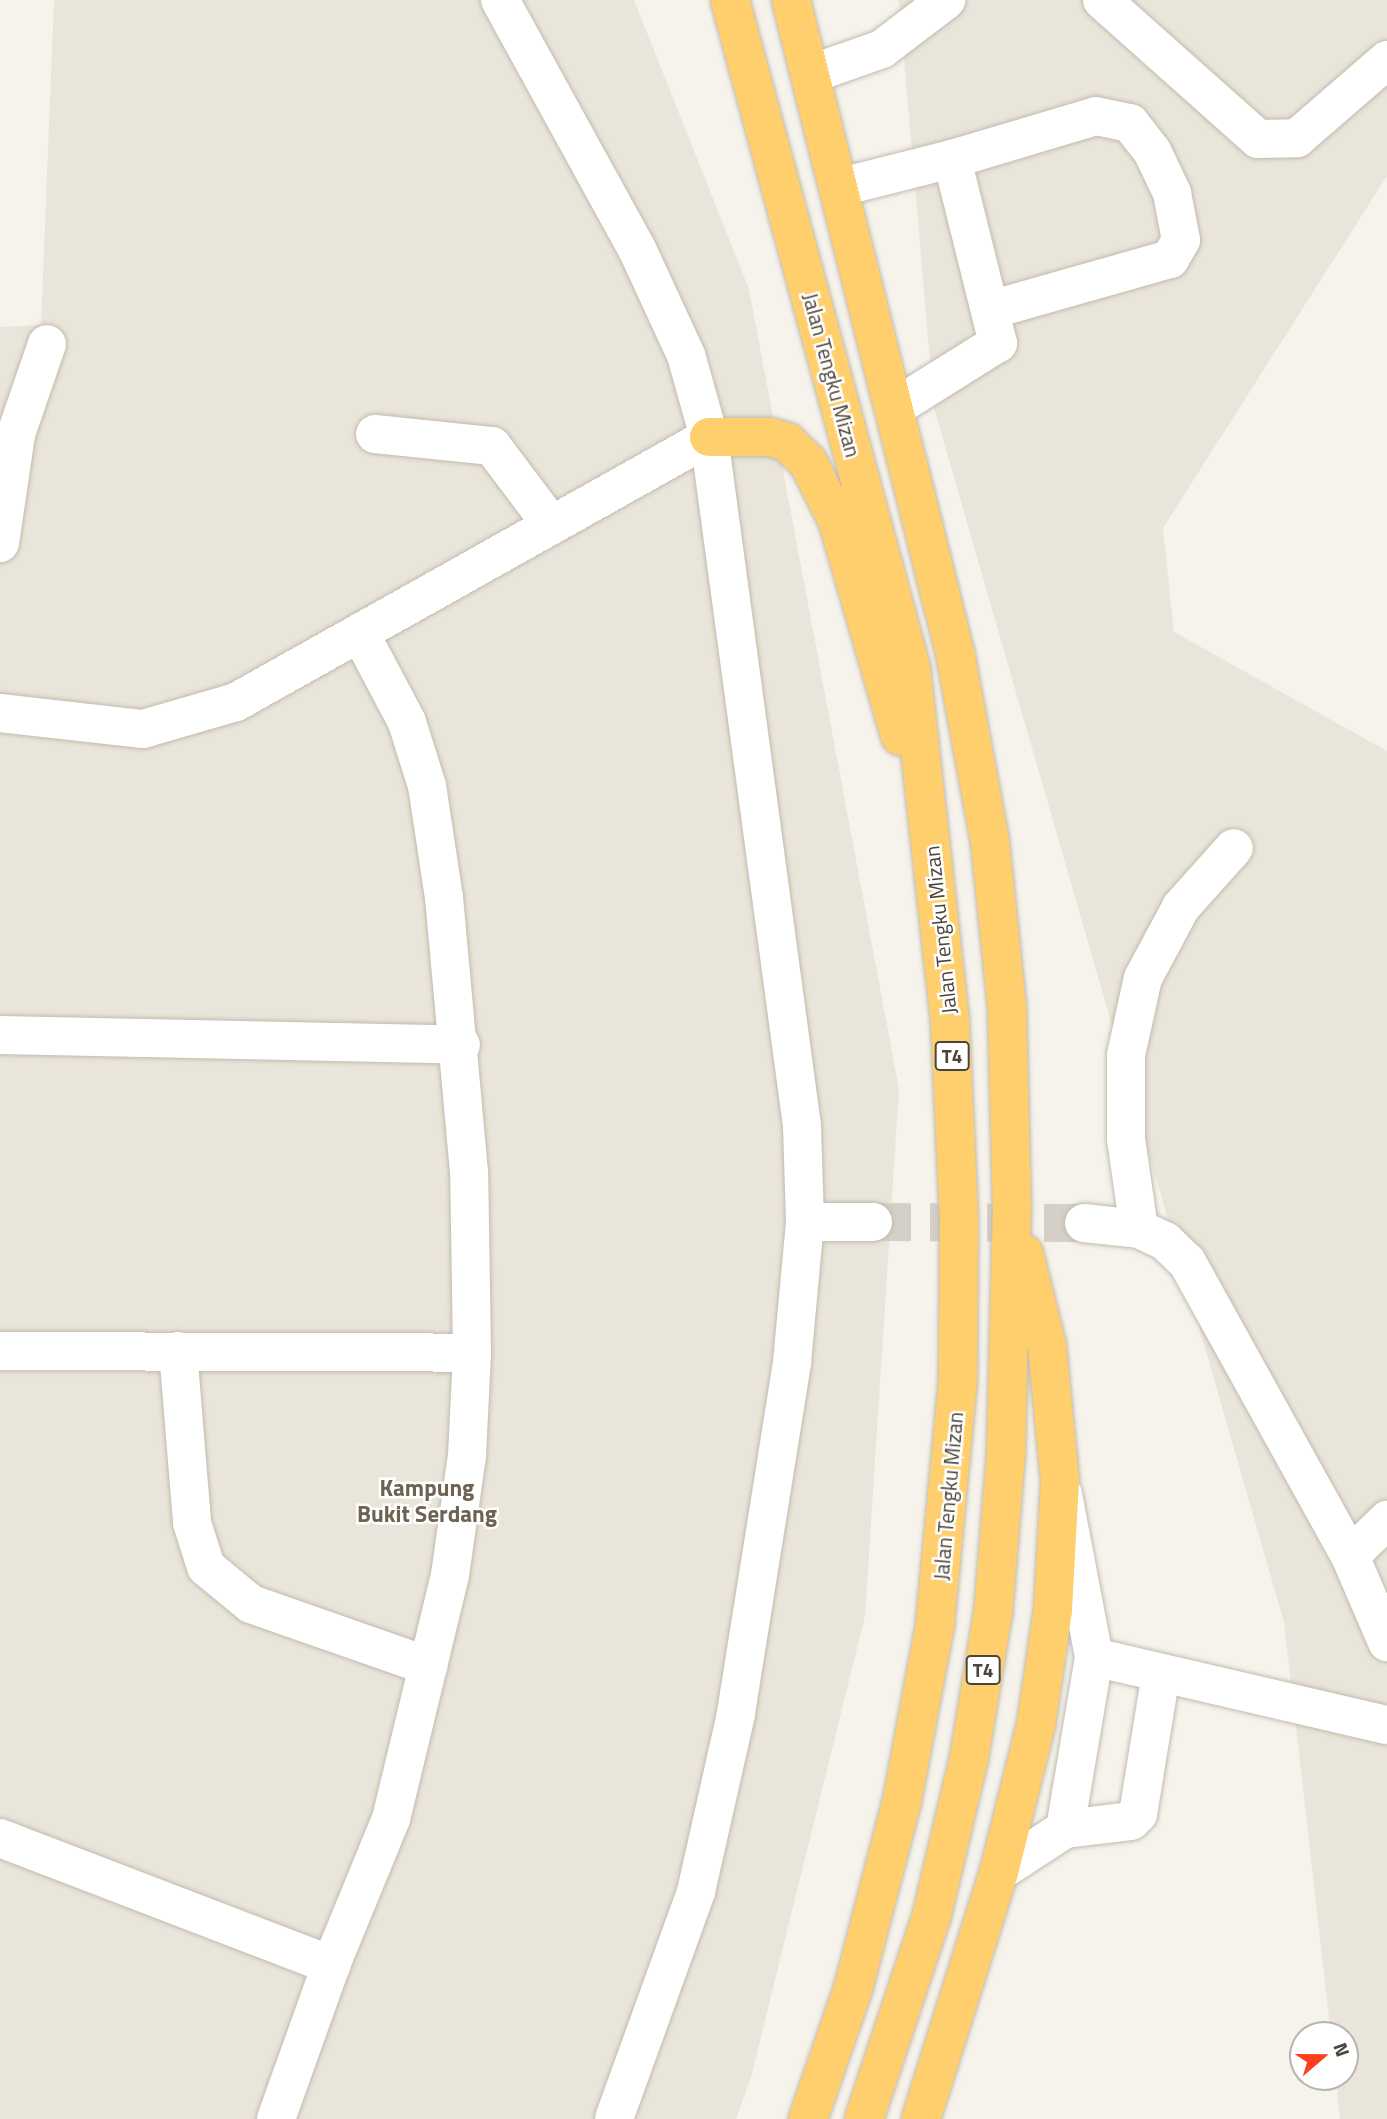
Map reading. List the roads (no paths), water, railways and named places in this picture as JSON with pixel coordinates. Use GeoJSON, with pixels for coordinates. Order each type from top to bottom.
{"type":"FeatureCollection","features":[{"type":"Feature","properties":{"kind":"highway","name":"Jalan Tengku Mizan"},"geometry":{"type":"LineString","coordinates":[[730,0],[911,668],[950,1022],[959,1217],[951,1493],[935,1625],[902,1801],[853,1989],[808,2119]]}},
{"type":"Feature","properties":{"kind":"highway","name":"T4"},"geometry":{"type":"LineString","coordinates":[[791,0],[897,406],[956,653],[990,842],[1007,1006],[1012,1206],[1006,1452],[988,1639],[969,1758],[932,1915],[864,2119]]}},
{"type":"Feature","properties":{"kind":"highway"},"geometry":{"type":"LineString","coordinates":[[709,437],[787,442],[820,482],[838,522],[929,839]]}},
{"type":"Feature","properties":{"kind":"highway"},"geometry":{"type":"LineString","coordinates":[[921,2119],[999,1872],[1037,1725],[1053,1610],[1060,1482],[1047,1346],[1012,1206]]}},
{"type":"Feature","properties":{"kind":"street"},"geometry":{"type":"LineString","coordinates":[[500,0],[637,248],[686,355],[709,437],[802,1126],[805,1222],[792,1363],[736,1714],[696,1892],[614,2119]]}},
{"type":"Feature","properties":{"kind":"street"},"geometry":{"type":"LineString","coordinates":[[811,74],[882,49],[946,0]]}},
{"type":"Feature","properties":{"kind":"street"},"geometry":{"type":"LineString","coordinates":[[1102,0],[1258,139],[1297,138],[1387,60]]}},
{"type":"Feature","properties":{"kind":"street"},"geometry":{"type":"LineString","coordinates":[[841,187],[952,159],[1096,116],[1130,123],[1152,151],[1172,193],[1181,240],[1170,259],[990,310]]}},
{"type":"Feature","properties":{"kind":"street"},"geometry":{"type":"LineString","coordinates":[[897,406],[998,343],[952,159]]}},
{"type":"Feature","properties":{"kind":"street"},"geometry":{"type":"LineString","coordinates":[[0,543],[16,434],[47,344]]}},
{"type":"Feature","properties":{"kind":"street"},"geometry":{"type":"LineString","coordinates":[[374,434],[492,446],[550,523]]}},
{"type":"Feature","properties":{"kind":"street"},"geometry":{"type":"LineString","coordinates":[[0,713],[143,729],[176,723],[236,702],[361,635],[550,523],[709,437]]}},
{"type":"Feature","properties":{"kind":"street"},"geometry":{"type":"LineString","coordinates":[[276,2119],[331,1965],[391,1819],[450,1576],[463,1483],[472,1353],[461,1045],[427,786],[407,722],[361,635]]}},
{"type":"Feature","properties":{"kind":"street"},"geometry":{"type":"LineString","coordinates":[[1139,1229],[1126,1139],[1126,1055],[1143,978],[1181,907],[1234,848]]}},
{"type":"Feature","properties":{"kind":"street"},"geometry":{"type":"LineString","coordinates":[[0,1035],[461,1045]]}},
{"type":"Feature","properties":{"kind":"street"},"geometry":{"type":"LineString","coordinates":[[805,1222],[873,1222]]}},
{"type":"Feature","properties":{"kind":"street"},"geometry":{"type":"LineString","coordinates":[[1084,1223],[1139,1229],[1165,1241],[1187,1262],[1350,1556],[1387,1642]]}},
{"type":"Feature","properties":{"kind":"street"},"geometry":{"type":"LineString","coordinates":[[0,1351],[472,1353]]}},
{"type":"Feature","properties":{"kind":"street"},"geometry":{"type":"LineString","coordinates":[[178,1351],[192,1523],[206,1567],[251,1604],[428,1666]]}},
{"type":"Feature","properties":{"kind":"street"},"geometry":{"type":"LineString","coordinates":[[1060,1482],[1094,1657],[1065,1829]]}},
{"type":"Feature","properties":{"kind":"street"},"geometry":{"type":"LineString","coordinates":[[1350,1556],[1387,1520]]}},
{"type":"Feature","properties":{"kind":"street"},"geometry":{"type":"LineString","coordinates":[[1094,1657],[1387,1725]]}},
{"type":"Feature","properties":{"kind":"street"},"geometry":{"type":"LineString","coordinates":[[999,1872],[1065,1829],[1130,1821],[1138,1814],[1161,1673]]}},
{"type":"Feature","properties":{"kind":"street"},"geometry":{"type":"LineString","coordinates":[[0,1838],[331,1965]]}},
{"type":"Feature","properties":{"kind":"tunnel"},"geometry":{"type":"LineString","coordinates":[[873,1222],[1084,1223]]}},
{"type":"Feature","properties":{"kind":"district","name":"Kampung Bukit Serdang"},"geometry":{"type":"Point","coordinates":[427,1501]}}]}
